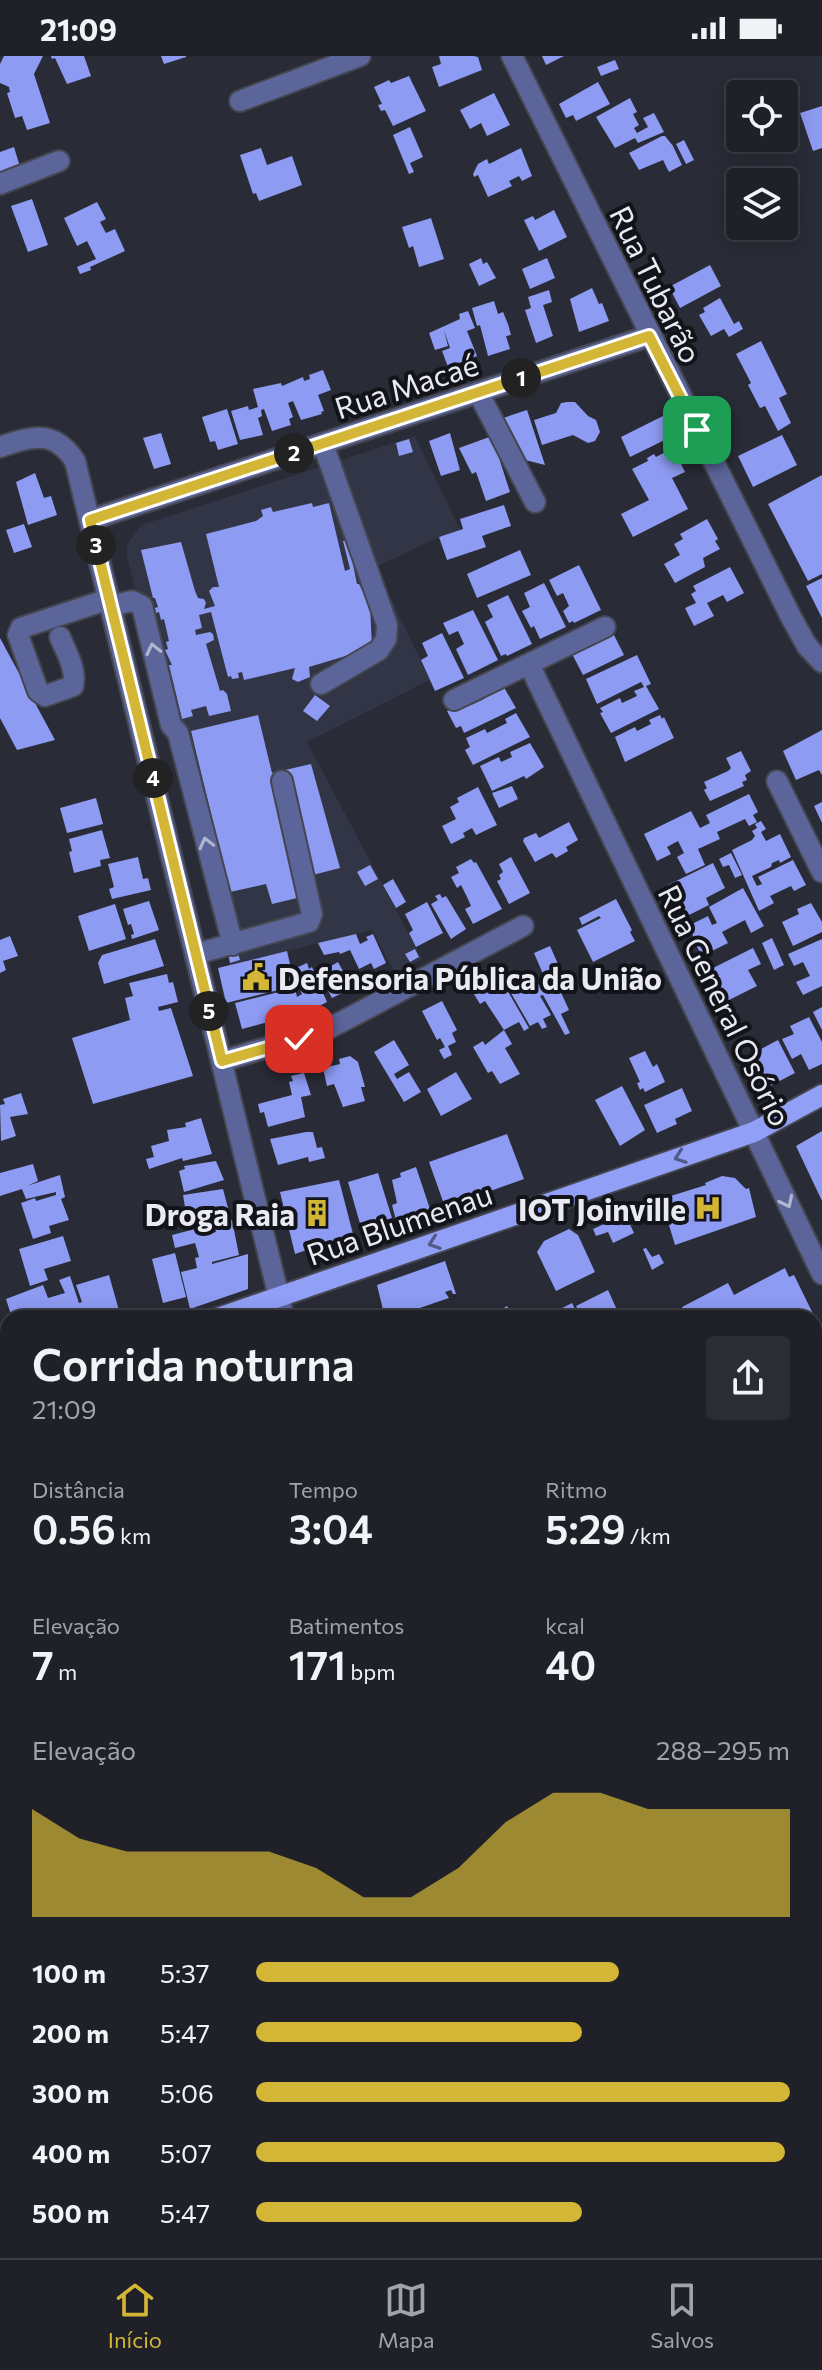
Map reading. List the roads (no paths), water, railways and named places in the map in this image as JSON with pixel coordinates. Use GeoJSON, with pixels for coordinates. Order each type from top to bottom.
{"type":"FeatureCollection","features":[{"type":"Feature","properties":{"kind":"main road","name":"Rua Blumenau"},"geometry":{"type":"LineString","coordinates":[[241,1310],[754,1132],[822,1095]]}},
{"type":"Feature","properties":{"kind":"street"},"geometry":{"type":"LineString","coordinates":[[240,101],[360,56]]}},
{"type":"Feature","properties":{"kind":"street","name":"Rua Tubarão"},"geometry":{"type":"LineString","coordinates":[[512,56],[792,619],[807,646],[822,662]]}},
{"type":"Feature","properties":{"kind":"street"},"geometry":{"type":"LineString","coordinates":[[0,184],[59,161]]}},
{"type":"Feature","properties":{"kind":"street","name":"Rua Macaé"},"geometry":{"type":"LineString","coordinates":[[90,520],[649,336]]}},
{"type":"Feature","properties":{"kind":"street"},"geometry":{"type":"LineString","coordinates":[[478,392],[535,502]]}},
{"type":"Feature","properties":{"kind":"street"},"geometry":{"type":"LineString","coordinates":[[0,447],[39,437],[54,440],[67,448],[75,461],[282,1310]]}},
{"type":"Feature","properties":{"kind":"street"},"geometry":{"type":"LineString","coordinates":[[321,684],[379,650],[386,639],[387,625],[323,444]]}},
{"type":"Feature","properties":{"kind":"street"},"geometry":{"type":"LineString","coordinates":[[60,637],[75,674],[75,682],[73,686],[45,696],[38,691],[18,635],[21,628],[110,602],[132,601],[142,606],[171,725],[178,733],[233,945]]}},
{"type":"Feature","properties":{"kind":"street"},"geometry":{"type":"LineString","coordinates":[[454,700],[605,627]]}},
{"type":"Feature","properties":{"kind":"street","name":"Rua General Osório"},"geometry":{"type":"LineString","coordinates":[[529,664],[822,1274]]}},
{"type":"Feature","properties":{"kind":"street"},"geometry":{"type":"LineString","coordinates":[[141,732],[171,725]]}},
{"type":"Feature","properties":{"kind":"street"},"geometry":{"type":"LineString","coordinates":[[196,954],[305,925],[311,919],[282,781]]}},
{"type":"Feature","properties":{"kind":"street"},"geometry":{"type":"LineString","coordinates":[[777,781],[822,872]]}},
{"type":"Feature","properties":{"kind":"street"},"geometry":{"type":"LineString","coordinates":[[222,1061],[328,1029],[523,926]]}},
{"type":"Feature","properties":{"kind":"place","name":"Defensoria Pública da União"},"geometry":{"type":"Point","coordinates":[256,977]}},
{"type":"Feature","properties":{"kind":"place","name":"IOT Joinville"},"geometry":{"type":"Point","coordinates":[708,1208]}},
{"type":"Feature","properties":{"kind":"place","name":"Droga Raia"},"geometry":{"type":"Point","coordinates":[317,1213]}}]}
